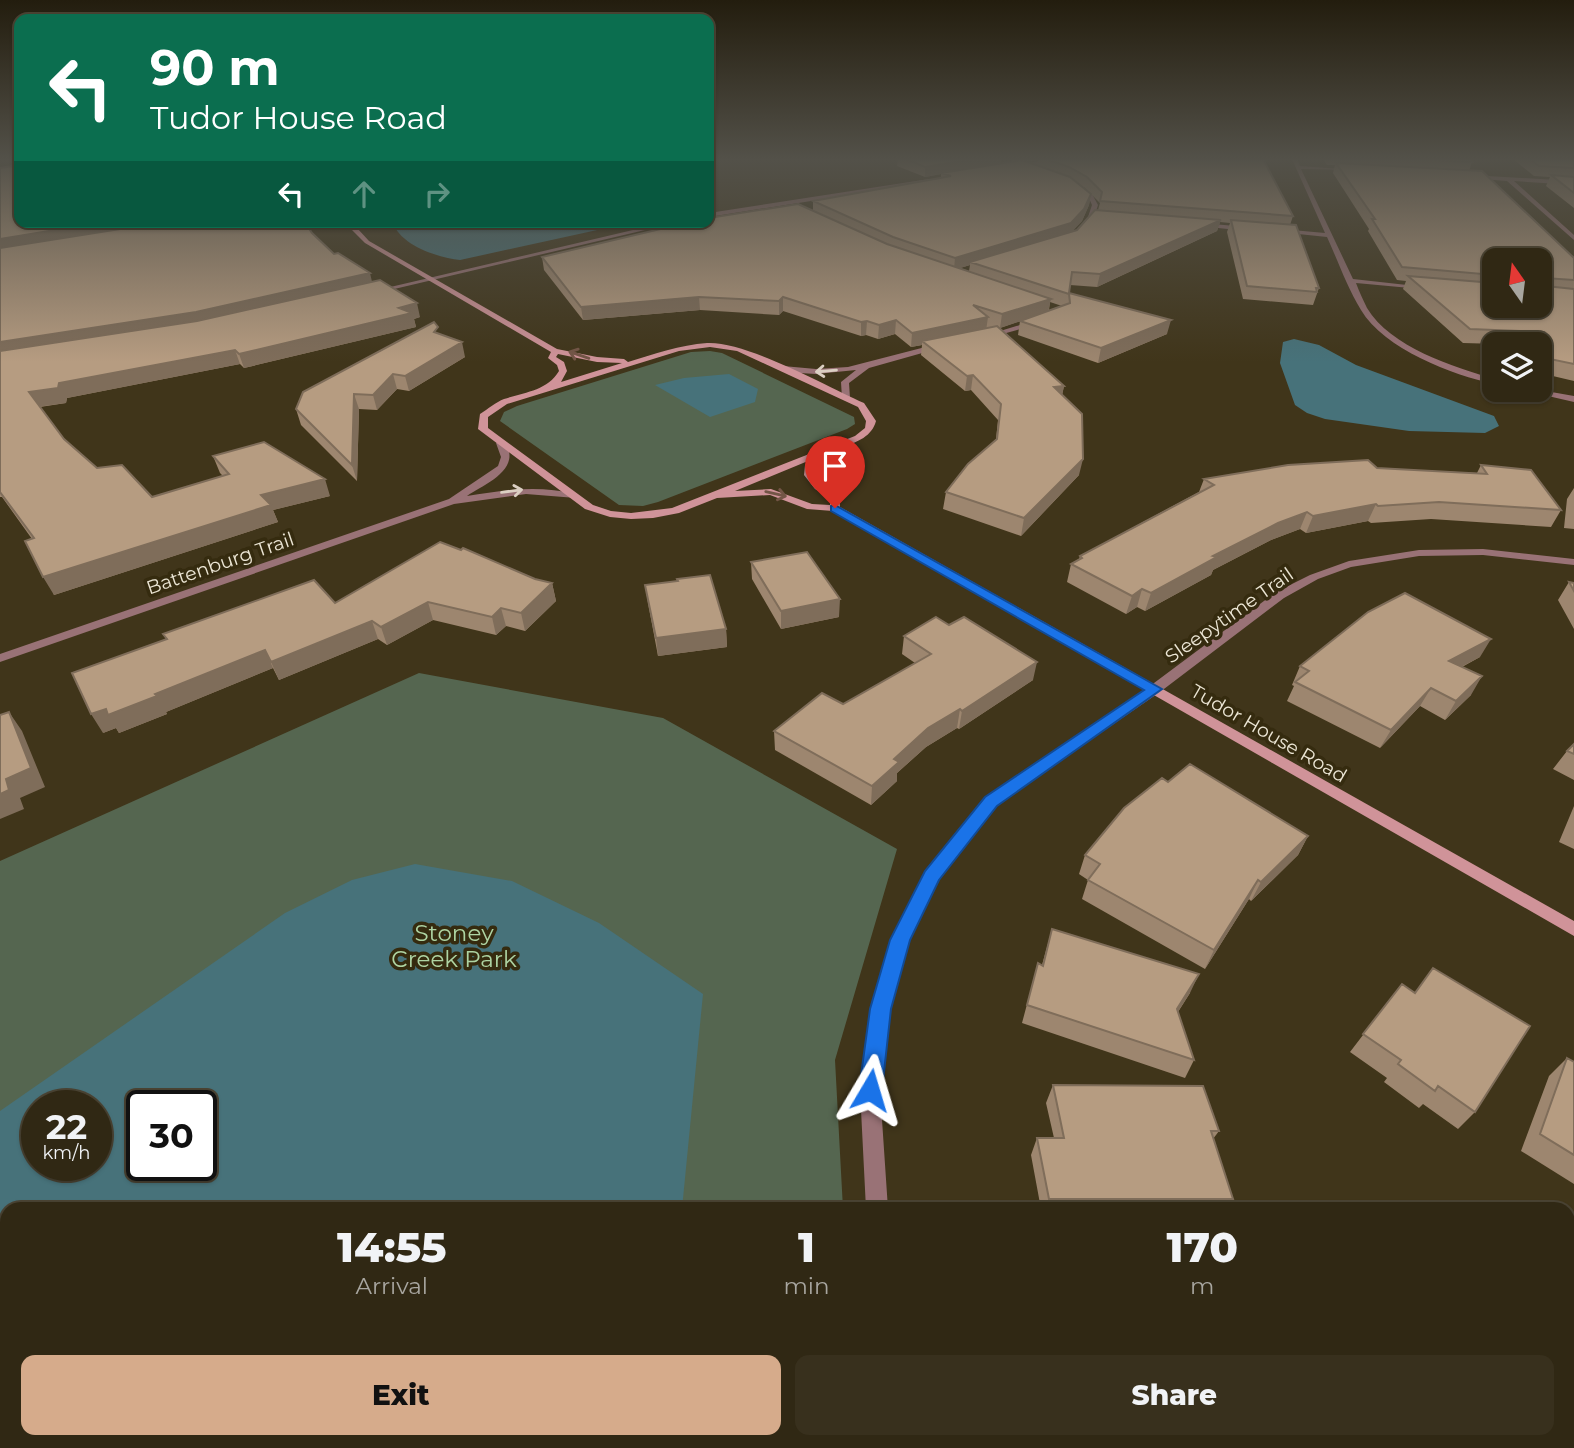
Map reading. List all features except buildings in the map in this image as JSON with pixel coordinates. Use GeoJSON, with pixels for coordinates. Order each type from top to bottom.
{"type":"FeatureCollection","features":[{"type":"Feature","properties":{"kind":"street"},"geometry":{"type":"LineString","coordinates":[[1079,232],[1083,227]]}},
{"type":"Feature","properties":{"kind":"street"},"geometry":{"type":"LineString","coordinates":[[1213,227],[1258,230]]}},
{"type":"Feature","properties":{"kind":"street"},"geometry":{"type":"LineString","coordinates":[[1325,227],[1365,311],[1380,329],[1394,341],[1440,364],[1482,378]]}},
{"type":"Feature","properties":{"kind":"street","name":"Tudor House Road"},"geometry":{"type":"LineString","coordinates":[[354,228],[367,242],[555,351],[574,351],[586,358],[604,361],[651,358]]}},
{"type":"Feature","properties":{"kind":"street"},"geometry":{"type":"LineString","coordinates":[[357,295],[650,228]]}},
{"type":"Feature","properties":{"kind":"street"},"geometry":{"type":"LineString","coordinates":[[1271,230],[1329,235]]}},
{"type":"Feature","properties":{"kind":"street"},"geometry":{"type":"LineString","coordinates":[[1353,281],[1427,287]]}},
{"type":"Feature","properties":{"kind":"street"},"geometry":{"type":"LineString","coordinates":[[979,338],[1020,329],[1041,320]]}},
{"type":"Feature","properties":{"kind":"street","name":"Tudor House Road"},"geometry":{"type":"LineString","coordinates":[[710,345],[739,349],[783,369],[861,405],[872,421],[869,429],[858,438],[675,511],[651,516],[625,517],[606,514],[572,496],[483,429],[483,416],[504,402],[678,349],[710,345]]}},
{"type":"Feature","properties":{"kind":"street"},"geometry":{"type":"LineString","coordinates":[[783,369],[818,372],[869,365],[896,355],[942,345]]}},
{"type":"Feature","properties":{"kind":"street"},"geometry":{"type":"LineString","coordinates":[[544,390],[558,380],[563,371],[561,365],[552,358],[555,351]]}},
{"type":"Feature","properties":{"kind":"street"},"geometry":{"type":"LineString","coordinates":[[846,398],[845,382],[869,365]]}},
{"type":"Feature","properties":{"kind":"street"},"geometry":{"type":"LineString","coordinates":[[1552,395],[1574,399]]}},
{"type":"Feature","properties":{"kind":"street","name":"Battenburg Trail"},"geometry":{"type":"LineString","coordinates":[[452,501],[502,468],[506,457],[501,443]]}},
{"type":"Feature","properties":{"kind":"street","name":"Tudor House Road"},"geometry":{"type":"LineString","coordinates":[[825,451],[810,465],[809,475],[819,487],[835,497],[835,508]]}},
{"type":"Feature","properties":{"kind":"street","name":"Battenburg Trail"},"geometry":{"type":"LineString","coordinates":[[0,658],[452,501],[527,489],[549,490],[572,496]]}},
{"type":"Feature","properties":{"kind":"street","name":"Tudor House Road"},"geometry":{"type":"LineString","coordinates":[[715,495],[771,492],[811,507],[835,508],[1574,929]]}},
{"type":"Feature","properties":{"kind":"street","name":"Sleepytime Trail"},"geometry":{"type":"LineString","coordinates":[[877,1202],[870,1090],[880,1009],[900,940],[932,876],[991,801],[1155,689],[1280,595],[1314,577],[1349,564],[1384,557],[1451,552],[1574,562]]}},
{"type":"Feature","properties":{"kind":"green space"},"geometry":{"type":"Polygon","coordinates":[[[691,352],[722,353],[854,417],[855,424],[643,506],[619,505],[500,421],[504,412],[517,406],[691,352]]]}},
{"type":"Feature","properties":{"kind":"green space","name":"Stoney Creek Park"},"geometry":{"type":"Polygon","coordinates":[[[419,673],[663,718],[897,849],[835,1060],[843,1202],[0,1202],[0,861],[419,673]]]}},
{"type":"Feature","properties":{"kind":"water"},"geometry":{"type":"Polygon","coordinates":[[[396,228],[606,228],[460,260],[421,249],[411,244],[396,228]]]}},
{"type":"Feature","properties":{"kind":"water"},"geometry":{"type":"Polygon","coordinates":[[[1294,339],[1319,345],[1356,365],[1494,416],[1499,426],[1485,433],[1409,431],[1325,419],[1307,413],[1295,405],[1280,363],[1283,342],[1294,339]]]}},
{"type":"Feature","properties":{"kind":"water"},"geometry":{"type":"Polygon","coordinates":[[[729,374],[758,389],[755,402],[710,417],[655,385],[684,378],[729,374]]]}},
{"type":"Feature","properties":{"kind":"water"},"geometry":{"type":"Polygon","coordinates":[[[415,864],[512,881],[599,923],[703,994],[683,1202],[0,1202],[0,1111],[21,1096],[21,1181],[112,1181],[112,1090],[30,1090],[285,913],[352,880],[415,864]]]}},
{"type":"Feature","properties":{"kind":"route"},"geometry":{"type":"LineString","coordinates":[[835,508],[1155,689],[991,801],[932,876],[900,940],[880,1009],[870,1090]]}}]}
